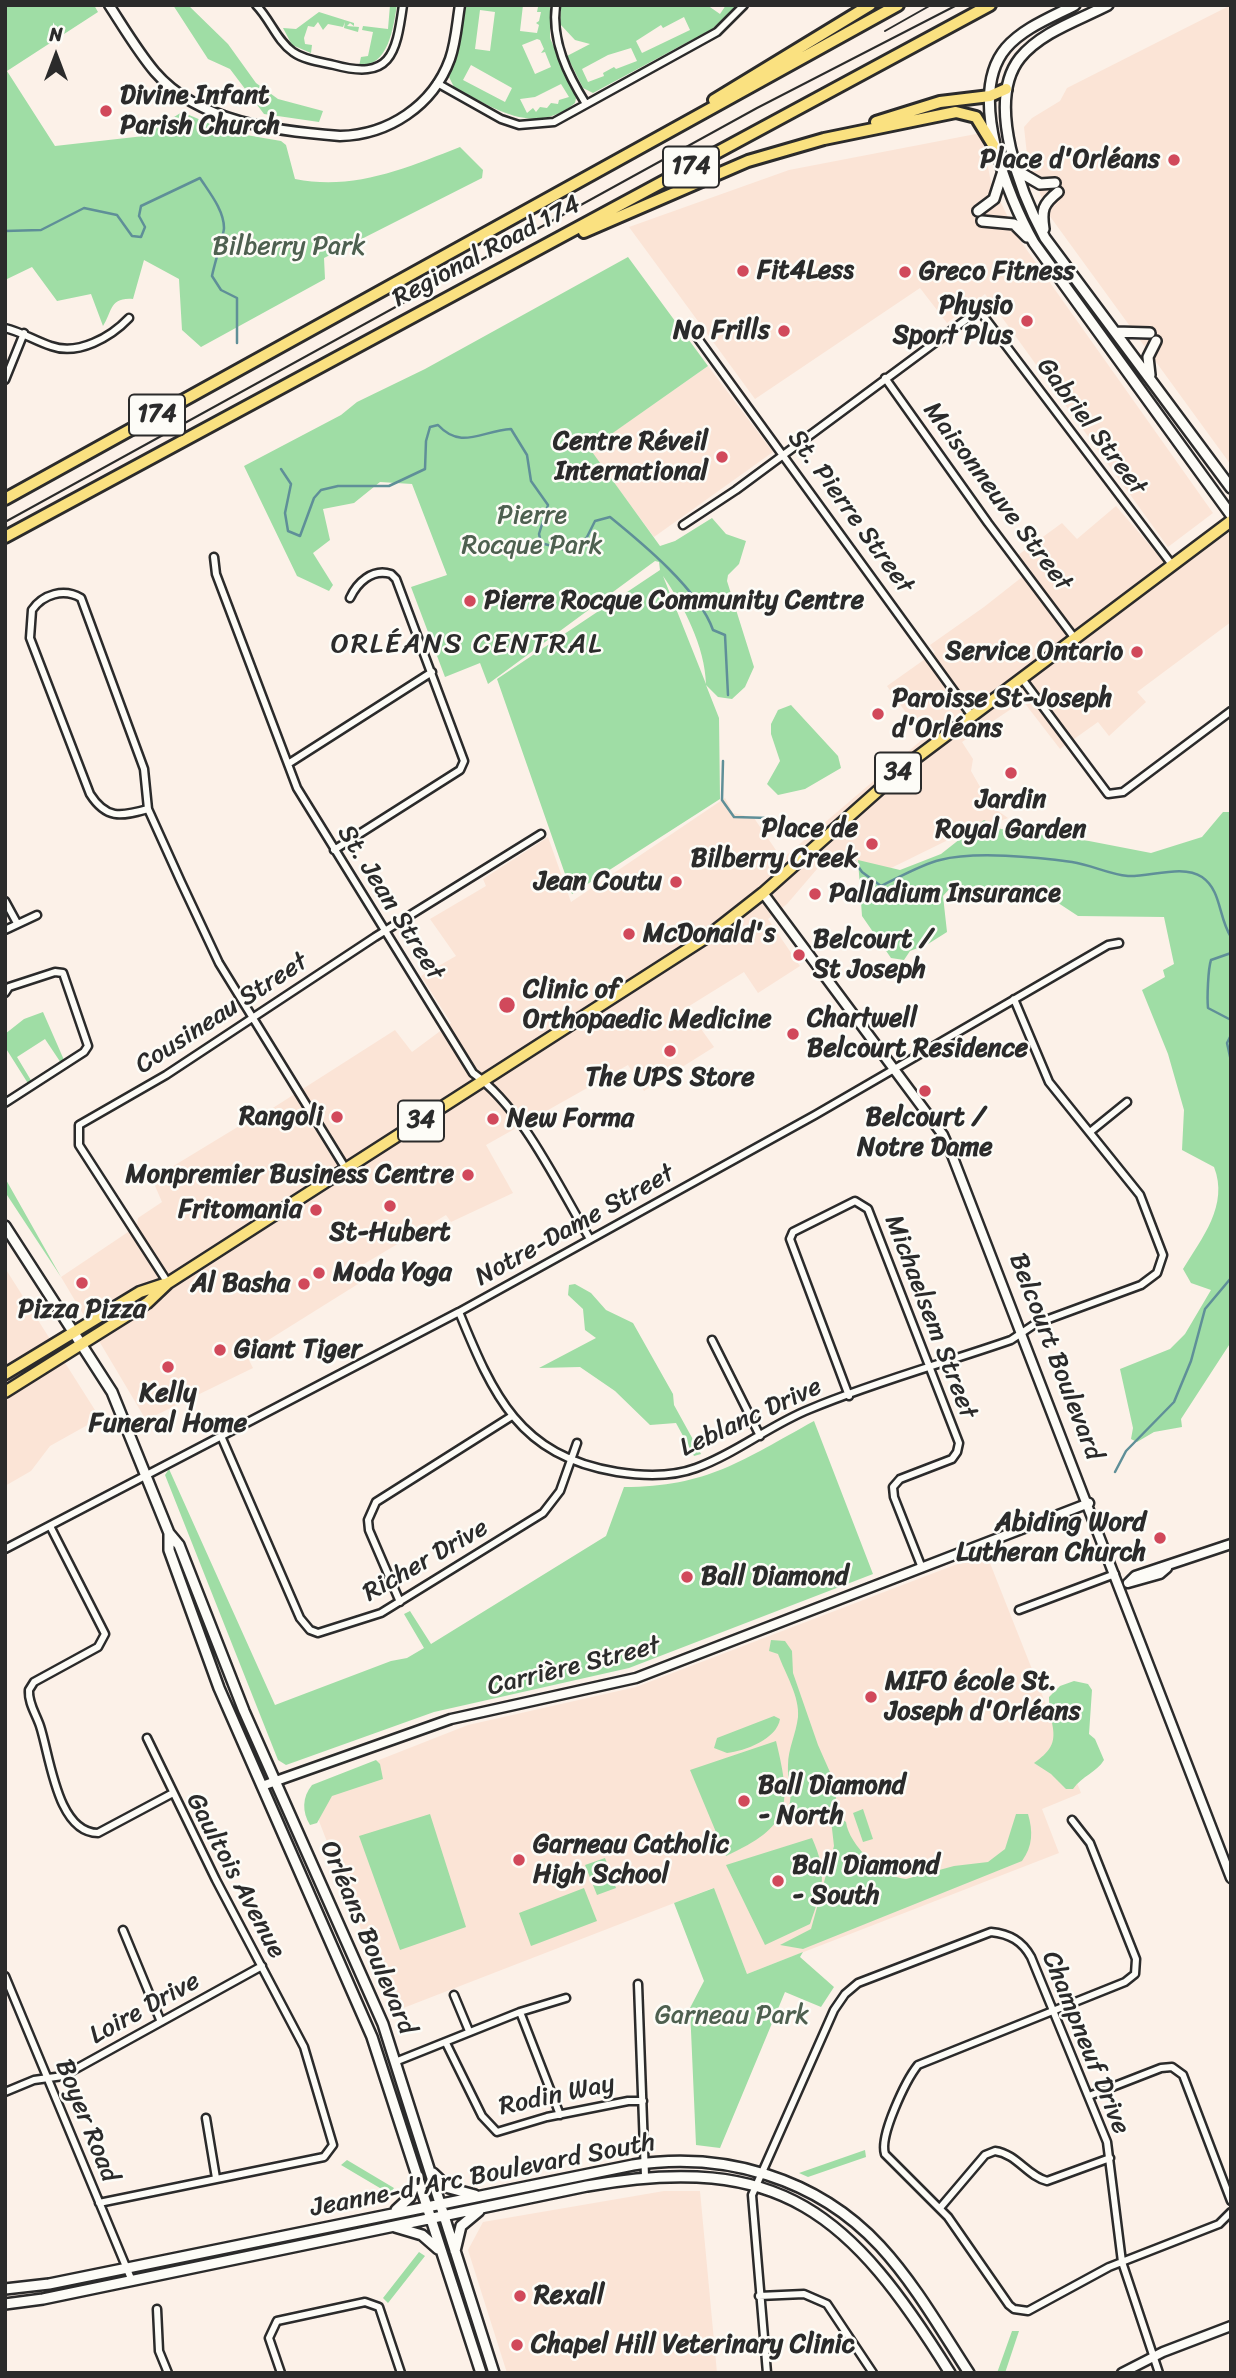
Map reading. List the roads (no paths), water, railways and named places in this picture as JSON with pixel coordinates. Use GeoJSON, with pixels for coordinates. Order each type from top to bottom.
{"type":"FeatureCollection","features":[{"type":"Feature","properties":{"kind":"highway"},"geometry":{"type":"LineString","coordinates":[[522,215],[870,5]]}},
{"type":"Feature","properties":{"kind":"highway","name":"Regional Road 174"},"geometry":{"type":"LineString","coordinates":[[5,499],[897,5]]}},
{"type":"Feature","properties":{"kind":"highway","name":"Regional Road 174"},"geometry":{"type":"LineString","coordinates":[[5,537],[990,5]]}},
{"type":"Feature","properties":{"kind":"highway"},"geometry":{"type":"LineString","coordinates":[[824,139],[940,102],[990,96],[1006,89]]}},
{"type":"Feature","properties":{"kind":"highway"},"geometry":{"type":"LineString","coordinates":[[392,329],[536,254],[702,178],[784,149],[962,112],[976,117],[984,126],[998,153]]}},
{"type":"Feature","properties":{"kind":"main road"},"geometry":{"type":"LineString","coordinates":[[1075,5],[1027,30],[1007,48],[995,66],[990,96],[1002,172],[1015,210],[1034,243],[1231,515]]}},
{"type":"Feature","properties":{"kind":"main road"},"geometry":{"type":"LineString","coordinates":[[1108,5],[1033,46],[1014,66],[1006,89],[1005,107],[1017,170],[1028,205],[1045,238],[1231,488]]}},
{"type":"Feature","properties":{"kind":"main road"},"geometry":{"type":"LineString","coordinates":[[1017,170],[1040,184],[1057,188],[1041,212],[1045,238]]}},
{"type":"Feature","properties":{"kind":"main road"},"geometry":{"type":"LineString","coordinates":[[978,211],[993,199],[1002,172]]}},
{"type":"Feature","properties":{"kind":"main road"},"geometry":{"type":"LineString","coordinates":[[982,221],[1014,224],[1034,243]]}},
{"type":"Feature","properties":{"kind":"main road"},"geometry":{"type":"LineString","coordinates":[[1115,332],[1153,337],[1148,358],[1151,380]]}},
{"type":"Feature","properties":{"kind":"main road","name":"34"},"geometry":{"type":"LineString","coordinates":[[5,1392],[147,1303],[168,1283],[692,948],[763,893],[886,783],[1231,522]]}},
{"type":"Feature","properties":{"kind":"main road","name":"Orléans Boulevard"},"geometry":{"type":"LineString","coordinates":[[5,1226],[112,1392],[169,1533],[179,1545],[244,1711],[378,2012],[494,2373]]}},
{"type":"Feature","properties":{"kind":"main road","name":"34"},"geometry":{"type":"LineString","coordinates":[[5,1374],[139,1292],[168,1283]]}},
{"type":"Feature","properties":{"kind":"main road","name":"Orléans Boulevard"},"geometry":{"type":"LineString","coordinates":[[169,1533],[169,1550],[219,1688],[361,2007],[418,2174],[481,2373]]}},
{"type":"Feature","properties":{"kind":"main road","name":"Jeanne-d'Arc Boulevard South"},"geometry":{"type":"LineString","coordinates":[[5,2289],[39,2286],[645,2163],[716,2163],[764,2172],[821,2198],[871,2236],[902,2273],[969,2373]]}},
{"type":"Feature","properties":{"kind":"main road"},"geometry":{"type":"LineString","coordinates":[[431,2172],[449,2188],[479,2196]]}},
{"type":"Feature","properties":{"kind":"main road"},"geometry":{"type":"LineString","coordinates":[[387,2214],[407,2201],[418,2174]]}},
{"type":"Feature","properties":{"kind":"main road","name":"Jeanne-d'Arc Boulevard South"},"geometry":{"type":"LineString","coordinates":[[5,2304],[132,2281],[390,2226],[645,2176],[702,2175],[756,2186],[813,2211],[854,2242],[887,2278],[950,2373]]}},
{"type":"Feature","properties":{"kind":"main road"},"geometry":{"type":"LineString","coordinates":[[454,2252],[461,2226],[485,2208]]}},
{"type":"Feature","properties":{"kind":"main road"},"geometry":{"type":"LineString","coordinates":[[390,2226],[422,2235],[442,2253]]}},
{"type":"Feature","properties":{"kind":"street"},"geometry":{"type":"LineString","coordinates":[[109,5],[142,56],[165,82],[199,106],[240,121],[328,135],[355,135],[403,118],[437,83],[453,50],[460,5]]}},
{"type":"Feature","properties":{"kind":"street"},"geometry":{"type":"LineString","coordinates":[[256,5],[292,51],[360,72],[376,70],[386,61],[399,30],[403,5]]}},
{"type":"Feature","properties":{"kind":"street"},"geometry":{"type":"LineString","coordinates":[[555,5],[559,51],[586,104]]}},
{"type":"Feature","properties":{"kind":"street"},"geometry":{"type":"LineString","coordinates":[[437,83],[501,119],[519,125],[554,121],[717,32],[744,5]]}},
{"type":"Feature","properties":{"kind":"street","name":"Gabriel Street"},"geometry":{"type":"LineString","coordinates":[[886,379],[979,310],[1173,566]]}},
{"type":"Feature","properties":{"kind":"street"},"geometry":{"type":"LineString","coordinates":[[5,328],[24,333],[50,346],[66,349],[115,333],[129,318]]}},
{"type":"Feature","properties":{"kind":"street"},"geometry":{"type":"LineString","coordinates":[[5,380],[24,333]]}},
{"type":"Feature","properties":{"kind":"street","name":"St. Pierre Street"},"geometry":{"type":"LineString","coordinates":[[694,333],[972,716]]}},
{"type":"Feature","properties":{"kind":"street"},"geometry":{"type":"LineString","coordinates":[[682,524],[886,379]]}},
{"type":"Feature","properties":{"kind":"street","name":"Maisonneuve Street"},"geometry":{"type":"LineString","coordinates":[[886,379],[988,523],[1076,640]]}},
{"type":"Feature","properties":{"kind":"street","name":"St. Jean Street"},"geometry":{"type":"LineString","coordinates":[[214,556],[216,574],[297,788],[473,1073],[513,1112],[590,1239]]}},
{"type":"Feature","properties":{"kind":"street"},"geometry":{"type":"LineString","coordinates":[[334,850],[463,766],[463,752],[396,579],[391,574],[377,573],[357,584],[350,598]]}},
{"type":"Feature","properties":{"kind":"street"},"geometry":{"type":"LineString","coordinates":[[148,809],[117,815],[100,809],[90,794],[30,638],[32,610],[44,598],[60,593],[74,594],[80,598],[86,609],[144,769],[148,809],[219,963],[346,1169]]}},
{"type":"Feature","properties":{"kind":"street"},"geometry":{"type":"LineString","coordinates":[[288,764],[432,672]]}},
{"type":"Feature","properties":{"kind":"street"},"geometry":{"type":"LineString","coordinates":[[1023,680],[1108,794],[1124,792],[1231,711]]}},
{"type":"Feature","properties":{"kind":"street","name":"Cousineau Street"},"geometry":{"type":"LineString","coordinates":[[168,1283],[84,1154],[77,1140],[79,1125],[166,1075],[251,1017],[541,834]]}},
{"type":"Feature","properties":{"kind":"street","name":"Belcourt Boulevard"},"geometry":{"type":"LineString","coordinates":[[763,893],[943,1135],[1089,1503],[1231,1878]]}},
{"type":"Feature","properties":{"kind":"street"},"geometry":{"type":"LineString","coordinates":[[5,901],[17,923]]}},
{"type":"Feature","properties":{"kind":"street"},"geometry":{"type":"LineString","coordinates":[[5,930],[37,915]]}},
{"type":"Feature","properties":{"kind":"street","name":"Notre-Dame Street"},"geometry":{"type":"LineString","coordinates":[[5,1549],[459,1312],[894,1070],[1108,945],[1119,943]]}},
{"type":"Feature","properties":{"kind":"street"},"geometry":{"type":"LineString","coordinates":[[5,1103],[84,1052],[88,1046],[63,973],[55,972],[6,987]]}},
{"type":"Feature","properties":{"kind":"street","name":"Leblanc Drive"},"geometry":{"type":"LineString","coordinates":[[459,1312],[488,1382],[512,1416],[532,1436],[571,1461],[626,1474],[677,1473],[709,1463],[808,1409],[1011,1340],[1045,1320],[1141,1285],[1161,1267],[1163,1255],[1140,1195],[1049,1082],[1014,999]]}},
{"type":"Feature","properties":{"kind":"street"},"geometry":{"type":"LineString","coordinates":[[1090,1132],[1127,1102]]}},
{"type":"Feature","properties":{"kind":"street","name":"Michaelsem Street"},"geometry":{"type":"LineString","coordinates":[[849,1396],[790,1239],[793,1232],[850,1202],[860,1202],[868,1209],[959,1447],[952,1459],[900,1479],[893,1487],[894,1497],[922,1568]]}},
{"type":"Feature","properties":{"kind":"street"},"geometry":{"type":"LineString","coordinates":[[712,1340],[760,1436]]}},
{"type":"Feature","properties":{"kind":"street"},"geometry":{"type":"LineString","coordinates":[[400,1602],[369,1530],[369,1520],[376,1502],[512,1416]]}},
{"type":"Feature","properties":{"kind":"street","name":"Richer Drive"},"geometry":{"type":"LineString","coordinates":[[221,1436],[300,1618],[310,1630],[327,1632],[374,1616],[400,1602],[543,1513],[560,1491],[571,1461]]}},
{"type":"Feature","properties":{"kind":"street"},"geometry":{"type":"LineString","coordinates":[[571,1461],[578,1443]]}},
{"type":"Feature","properties":{"kind":"street","name":"Carrière Street"},"geometry":{"type":"LineString","coordinates":[[262,1786],[452,1719],[636,1678],[1089,1503]]}},
{"type":"Feature","properties":{"kind":"street","name":"Gaultois Avenue"},"geometry":{"type":"LineString","coordinates":[[50,1525],[105,1634],[98,1647],[34,1682],[29,1690],[51,1771],[69,1816],[84,1831],[98,1833],[173,1793],[304,2047],[333,2145],[324,2157],[99,2203]]}},
{"type":"Feature","properties":{"kind":"street"},"geometry":{"type":"LineString","coordinates":[[1120,1586],[1135,1576],[1167,1568],[1231,1544]]}},
{"type":"Feature","properties":{"kind":"street"},"geometry":{"type":"LineString","coordinates":[[1019,1611],[1115,1574]]}},
{"type":"Feature","properties":{"kind":"street"},"geometry":{"type":"LineString","coordinates":[[147,1738],[173,1793]]}},
{"type":"Feature","properties":{"kind":"street"},"geometry":{"type":"LineString","coordinates":[[1072,1819],[1090,1843],[1137,1969],[1125,1982],[931,2057],[918,2065],[909,2079],[883,2147],[890,2160],[940,2208],[1014,2309],[1028,2311],[1122,2262],[1219,2224],[1231,2212]]}},
{"type":"Feature","properties":{"kind":"street"},"geometry":{"type":"LineString","coordinates":[[124,1930],[161,2022]]}},
{"type":"Feature","properties":{"kind":"street","name":"Champneuf Drive"},"geometry":{"type":"LineString","coordinates":[[756,2186],[834,2010],[845,1994],[858,1983],[982,1934],[1002,1933],[1026,1948],[1107,2142],[1122,2262],[1159,2373]]}},
{"type":"Feature","properties":{"kind":"street","name":"Loire Drive"},"geometry":{"type":"LineString","coordinates":[[5,2092],[48,2078],[64,2076],[262,1966]]}},
{"type":"Feature","properties":{"kind":"street","name":"Boyer Road"},"geometry":{"type":"LineString","coordinates":[[5,1976],[132,2281]]}},
{"type":"Feature","properties":{"kind":"street"},"geometry":{"type":"LineString","coordinates":[[638,1983],[645,2176]]}},
{"type":"Feature","properties":{"kind":"street"},"geometry":{"type":"LineString","coordinates":[[454,1995],[470,2031]]}},
{"type":"Feature","properties":{"kind":"street"},"geometry":{"type":"LineString","coordinates":[[395,2062],[520,2012],[566,1998]]}},
{"type":"Feature","properties":{"kind":"street"},"geometry":{"type":"LineString","coordinates":[[520,2012],[560,2115]]}},
{"type":"Feature","properties":{"kind":"street","name":"Rodin Way"},"geometry":{"type":"LineString","coordinates":[[446,2043],[482,2116],[492,2130],[504,2132],[560,2115],[628,2101],[643,2101]]}},
{"type":"Feature","properties":{"kind":"street"},"geometry":{"type":"LineString","coordinates":[[1089,2096],[1161,2068],[1178,2071],[1187,2087],[1231,2201]]}},
{"type":"Feature","properties":{"kind":"street"},"geometry":{"type":"LineString","coordinates":[[205,2119],[216,2178]]}},
{"type":"Feature","properties":{"kind":"street"},"geometry":{"type":"LineString","coordinates":[[940,2208],[985,2155],[995,2151],[1009,2155],[1047,2181],[1110,2158]]}},
{"type":"Feature","properties":{"kind":"street"},"geometry":{"type":"LineString","coordinates":[[756,2186],[751,2202],[767,2373]]}},
{"type":"Feature","properties":{"kind":"street"},"geometry":{"type":"LineString","coordinates":[[759,2297],[804,2294],[827,2304],[873,2373]]}},
{"type":"Feature","properties":{"kind":"street"},"geometry":{"type":"LineString","coordinates":[[281,2373],[268,2339],[277,2321],[365,2302],[379,2307],[401,2373]]}},
{"type":"Feature","properties":{"kind":"street"},"geometry":{"type":"LineString","coordinates":[[157,2309],[159,2350],[168,2373]]}},
{"type":"Feature","properties":{"kind":"street"},"geometry":{"type":"LineString","coordinates":[[1122,2373],[1153,2357],[1231,2326]]}},
{"type":"Feature","properties":{"kind":"waterway"},"geometry":{"type":"LineString","coordinates":[[5,231],[41,230],[84,208],[117,215],[132,236],[141,237],[145,227],[139,216],[141,206],[200,178],[222,215],[224,231],[212,276],[221,290],[237,298],[237,343]]}},
{"type":"Feature","properties":{"kind":"waterway"},"geometry":{"type":"LineString","coordinates":[[281,469],[291,484],[285,513],[288,531],[300,536],[314,498],[321,490],[338,486],[389,486],[425,469],[426,441],[430,427],[438,425],[463,438],[511,429],[527,455],[531,481],[548,505],[539,534],[541,543],[573,552],[587,537],[595,521],[610,517],[668,568],[696,599],[713,630],[725,635],[728,695]]}},
{"type":"Feature","properties":{"kind":"waterway"},"geometry":{"type":"LineString","coordinates":[[723,761],[722,800],[734,817],[768,818],[783,826]]}},
{"type":"Feature","properties":{"kind":"waterway"},"geometry":{"type":"LineString","coordinates":[[847,850],[862,872],[881,886],[933,862],[970,856],[1058,860],[1128,876],[1176,871],[1194,873],[1213,889],[1231,937]]}},
{"type":"Feature","properties":{"kind":"waterway"},"geometry":{"type":"LineString","coordinates":[[1231,953],[1211,960],[1208,977],[1208,1008],[1231,1020]]}},
{"type":"Feature","properties":{"kind":"waterway"},"geometry":{"type":"LineString","coordinates":[[1231,1035],[1227,1043],[1231,1061]]}},
{"type":"Feature","properties":{"kind":"waterway"},"geometry":{"type":"LineString","coordinates":[[1115,1472],[1126,1451],[1174,1402],[1191,1361],[1205,1309],[1231,1278]]}},
{"type":"Feature","properties":{"kind":"tram line"},"geometry":{"type":"LineString","coordinates":[[885,31],[931,5]]}},
{"type":"Feature","properties":{"kind":"tram line"},"geometry":{"type":"LineString","coordinates":[[5,522],[757,108],[957,5]]}},
{"type":"Feature","properties":{"kind":"place","name":"Divine Infant Parish Church"},"geometry":{"type":"Point","coordinates":[106,111]}},
{"type":"Feature","properties":{"kind":"place","name":"Place d'Orléans"},"geometry":{"type":"Point","coordinates":[1174,160]}},
{"type":"Feature","properties":{"kind":"place","name":"Fit4Less"},"geometry":{"type":"Point","coordinates":[743,271]}},
{"type":"Feature","properties":{"kind":"place","name":"Greco Fitness"},"geometry":{"type":"Point","coordinates":[905,272]}},
{"type":"Feature","properties":{"kind":"place","name":"Physio Sport Plus"},"geometry":{"type":"Point","coordinates":[1027,321]}},
{"type":"Feature","properties":{"kind":"place","name":"No Frills"},"geometry":{"type":"Point","coordinates":[784,331]}},
{"type":"Feature","properties":{"kind":"place","name":"Centre Réveil International"},"geometry":{"type":"Point","coordinates":[722,457]}},
{"type":"Feature","properties":{"kind":"place","name":"Pierre Rocque Community Centre"},"geometry":{"type":"Point","coordinates":[470,601]}},
{"type":"Feature","properties":{"kind":"place","name":"Service Ontario"},"geometry":{"type":"Point","coordinates":[1137,652]}},
{"type":"Feature","properties":{"kind":"place","name":"Paroisse St-Joseph d'Orléans"},"geometry":{"type":"Point","coordinates":[878,714]}},
{"type":"Feature","properties":{"kind":"place","name":"Jardin Royal Garden"},"geometry":{"type":"Point","coordinates":[1011,773]}},
{"type":"Feature","properties":{"kind":"place","name":"Place de Bilberry Creek"},"geometry":{"type":"Point","coordinates":[872,844]}},
{"type":"Feature","properties":{"kind":"place","name":"Jean Coutu"},"geometry":{"type":"Point","coordinates":[676,882]}},
{"type":"Feature","properties":{"kind":"place","name":"Palladium Insurance"},"geometry":{"type":"Point","coordinates":[815,894]}},
{"type":"Feature","properties":{"kind":"place","name":"McDonald's"},"geometry":{"type":"Point","coordinates":[629,934]}},
{"type":"Feature","properties":{"kind":"place","name":"Belcourt / St Joseph"},"geometry":{"type":"Point","coordinates":[799,955]}},
{"type":"Feature","properties":{"kind":"place","name":"Clinic of Orthopaedic Medicine"},"geometry":{"type":"Point","coordinates":[507,1005]}},
{"type":"Feature","properties":{"kind":"place","name":"Chartwell Belcourt Residence"},"geometry":{"type":"Point","coordinates":[793,1034]}},
{"type":"Feature","properties":{"kind":"place","name":"The UPS Store"},"geometry":{"type":"Point","coordinates":[670,1051]}},
{"type":"Feature","properties":{"kind":"place","name":"Belcourt / Notre Dame"},"geometry":{"type":"Point","coordinates":[925,1091]}},
{"type":"Feature","properties":{"kind":"place","name":"Rangoli"},"geometry":{"type":"Point","coordinates":[337,1117]}},
{"type":"Feature","properties":{"kind":"place","name":"New Forma"},"geometry":{"type":"Point","coordinates":[493,1119]}},
{"type":"Feature","properties":{"kind":"place","name":"Monpremier Business Centre"},"geometry":{"type":"Point","coordinates":[468,1175]}},
{"type":"Feature","properties":{"kind":"place","name":"St-Hubert"},"geometry":{"type":"Point","coordinates":[390,1206]}},
{"type":"Feature","properties":{"kind":"place","name":"Fritomania"},"geometry":{"type":"Point","coordinates":[316,1210]}},
{"type":"Feature","properties":{"kind":"place","name":"Moda Yoga"},"geometry":{"type":"Point","coordinates":[319,1273]}},
{"type":"Feature","properties":{"kind":"place","name":"Pizza Pizza"},"geometry":{"type":"Point","coordinates":[82,1283]}},
{"type":"Feature","properties":{"kind":"place","name":"Al Basha"},"geometry":{"type":"Point","coordinates":[304,1284]}},
{"type":"Feature","properties":{"kind":"place","name":"Giant Tiger"},"geometry":{"type":"Point","coordinates":[220,1350]}},
{"type":"Feature","properties":{"kind":"place","name":"Kelly Funeral Home"},"geometry":{"type":"Point","coordinates":[168,1367]}},
{"type":"Feature","properties":{"kind":"place","name":"Abiding Word Lutheran Church"},"geometry":{"type":"Point","coordinates":[1160,1538]}},
{"type":"Feature","properties":{"kind":"place","name":"Ball Diamond"},"geometry":{"type":"Point","coordinates":[687,1577]}},
{"type":"Feature","properties":{"kind":"place","name":"MIFO école St. Joseph d'Orléans"},"geometry":{"type":"Point","coordinates":[871,1697]}},
{"type":"Feature","properties":{"kind":"place","name":"Ball Diamond - North"},"geometry":{"type":"Point","coordinates":[744,1801]}},
{"type":"Feature","properties":{"kind":"place","name":"Garneau Catholic High School"},"geometry":{"type":"Point","coordinates":[519,1860]}},
{"type":"Feature","properties":{"kind":"place","name":"Ball Diamond - South"},"geometry":{"type":"Point","coordinates":[778,1881]}},
{"type":"Feature","properties":{"kind":"place","name":"Rexall"},"geometry":{"type":"Point","coordinates":[520,2296]}},
{"type":"Feature","properties":{"kind":"place","name":"Chapel Hill Veterinary Clinic"},"geometry":{"type":"Point","coordinates":[517,2345]}},
{"type":"Feature","properties":{"kind":"district","name":"ORLÉANS CENTRAL"},"geometry":{"type":"Point","coordinates":[467,645]}},
{"type":"Feature","properties":{"kind":"park label","name":"Bilberry Park"},"geometry":{"type":"Point","coordinates":[289,247]}},
{"type":"Feature","properties":{"kind":"park label","name":"Pierre Rocque Park"},"geometry":{"type":"Point","coordinates":[532,531]}},
{"type":"Feature","properties":{"kind":"park label","name":"Garneau Park"},"geometry":{"type":"Point","coordinates":[732,2016]}}]}
